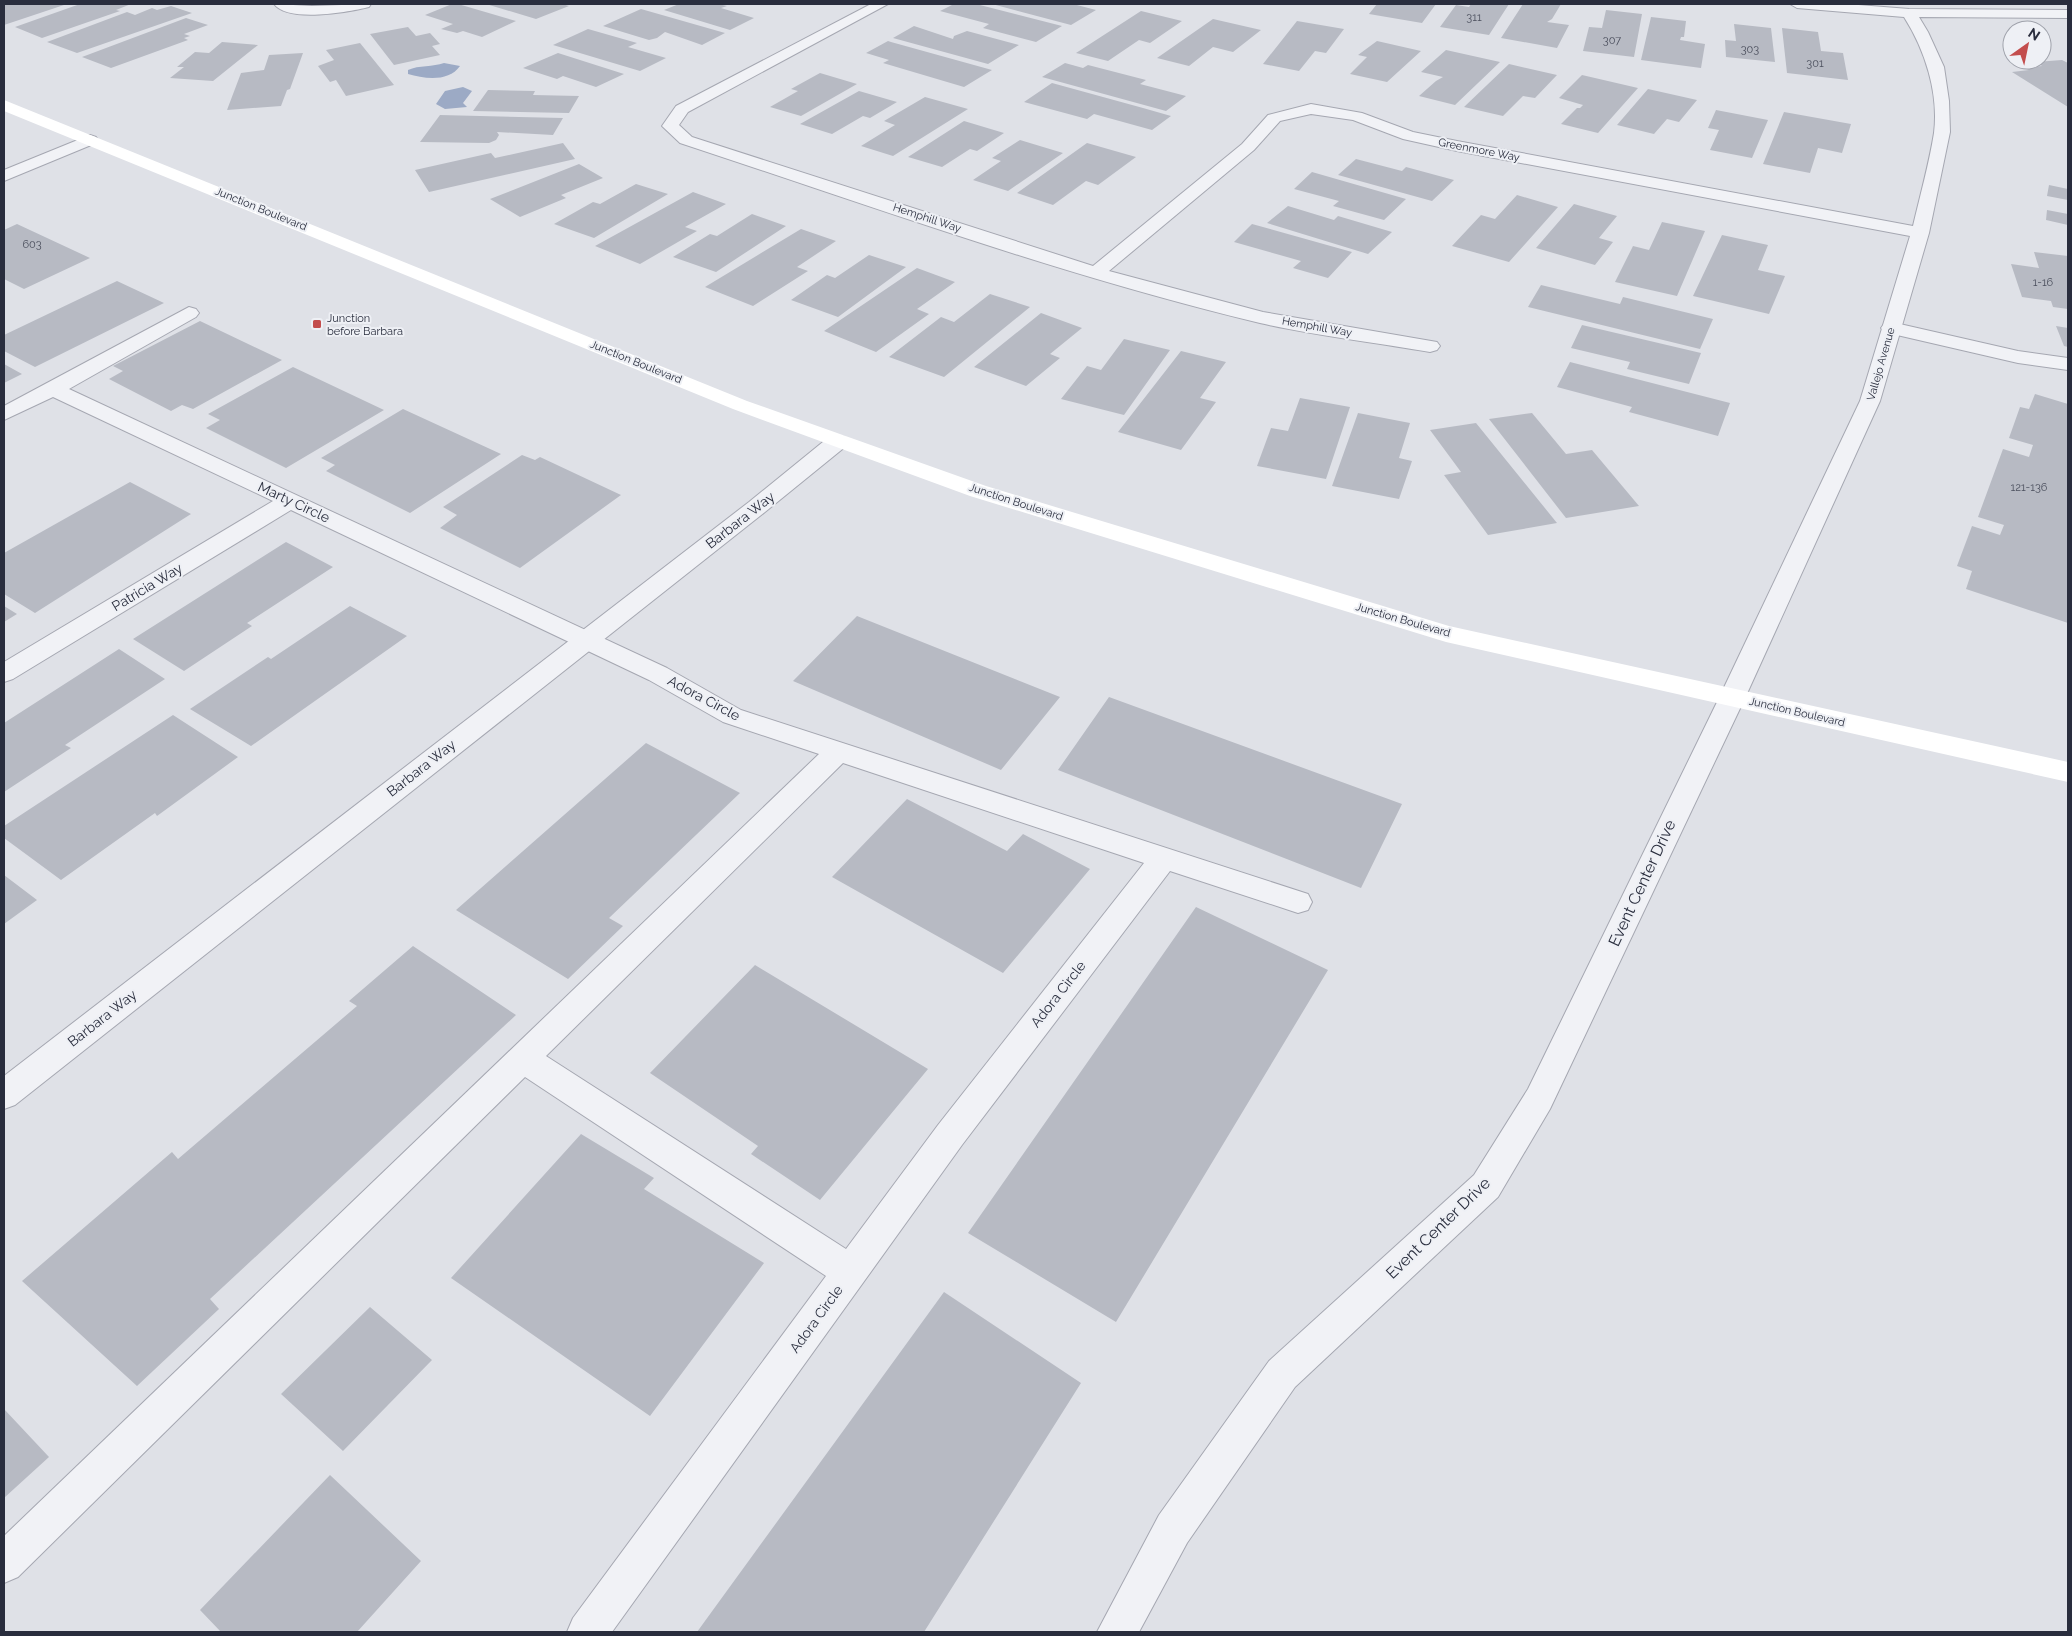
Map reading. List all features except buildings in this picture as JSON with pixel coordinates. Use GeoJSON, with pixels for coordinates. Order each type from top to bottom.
{"type":"FeatureCollection","features":[{"type":"Feature","properties":{"kind":"main road","name":"Junction Boulevard"},"geometry":{"type":"LineString","coordinates":[[4,105],[740,405],[837,442],[1006,500],[1446,634],[2068,772]]}},
{"type":"Feature","properties":{"kind":"street"},"geometry":{"type":"LineString","coordinates":[[281,4],[294,10],[334,10],[364,4]]}},
{"type":"Feature","properties":{"kind":"street","name":"Hemphill Way"},"geometry":{"type":"LineString","coordinates":[[880,4],[682,109],[670,126],[686,140],[1096,273],[1263,318],[1430,346]]}},
{"type":"Feature","properties":{"kind":"street"},"geometry":{"type":"LineString","coordinates":[[1797,4],[1909,13],[2068,14]]}},
{"type":"Feature","properties":{"kind":"street","name":"Vallejo Avenue"},"geometry":{"type":"LineString","coordinates":[[1732,698],[1870,401],[1920,233],[1942,132],[1941,101],[1936,67],[1921,32],[1909,13]]}},
{"type":"Feature","properties":{"kind":"street","name":"Greenmore Way"},"geometry":{"type":"LineString","coordinates":[[1096,273],[1248,147],[1274,118],[1311,109],[1356,116],[1409,136],[1457,146],[1920,233]]}},
{"type":"Feature","properties":{"kind":"street"},"geometry":{"type":"LineString","coordinates":[[4,176],[90,140]]}},
{"type":"Feature","properties":{"kind":"street"},"geometry":{"type":"LineString","coordinates":[[4,414],[53,390],[189,313]]}},
{"type":"Feature","properties":{"kind":"street"},"geometry":{"type":"LineString","coordinates":[[1891,328],[2018,357],[2068,364]]}},
{"type":"Feature","properties":{"kind":"street","name":"Marty Circle"},"geometry":{"type":"LineString","coordinates":[[53,390],[502,599],[584,640]]}},
{"type":"Feature","properties":{"kind":"street","name":"Barbara Way"},"geometry":{"type":"LineString","coordinates":[[4,1095],[584,640],[757,508],[837,442]]}},
{"type":"Feature","properties":{"kind":"street","name":"Patricia Way"},"geometry":{"type":"LineString","coordinates":[[4,674],[290,500]]}},
{"type":"Feature","properties":{"kind":"street","name":"Adora Circle"},"geometry":{"type":"LineString","coordinates":[[584,640],[658,674],[732,716],[1164,858],[950,1135],[587,1632]]}},
{"type":"Feature","properties":{"kind":"street","name":"Event Center Drive"},"geometry":{"type":"LineString","coordinates":[[1118,1632],[1174,1529],[1282,1374],[1486,1186],[1539,1099],[1732,698]]}},
{"type":"Feature","properties":{"kind":"street"},"geometry":{"type":"LineString","coordinates":[[4,1563],[839,751]]}},
{"type":"Feature","properties":{"kind":"street"},"geometry":{"type":"LineString","coordinates":[[1164,858],[1298,902]]}},
{"type":"Feature","properties":{"kind":"street"},"geometry":{"type":"LineString","coordinates":[[523,1058],[850,1272]]}},
{"type":"Feature","properties":{"kind":"water"},"geometry":{"type":"Polygon","coordinates":[[[444,63],[460,66],[450,75],[443,77],[429,78],[408,74],[408,70],[412,68],[444,63]]]}},
{"type":"Feature","properties":{"kind":"water"},"geometry":{"type":"Polygon","coordinates":[[[463,87],[472,91],[463,103],[467,107],[445,109],[436,104],[445,91],[463,87]]]}},
{"type":"Feature","properties":{"kind":"place","name":"Junction before Barbara"},"geometry":{"type":"Point","coordinates":[317,324]}}]}
